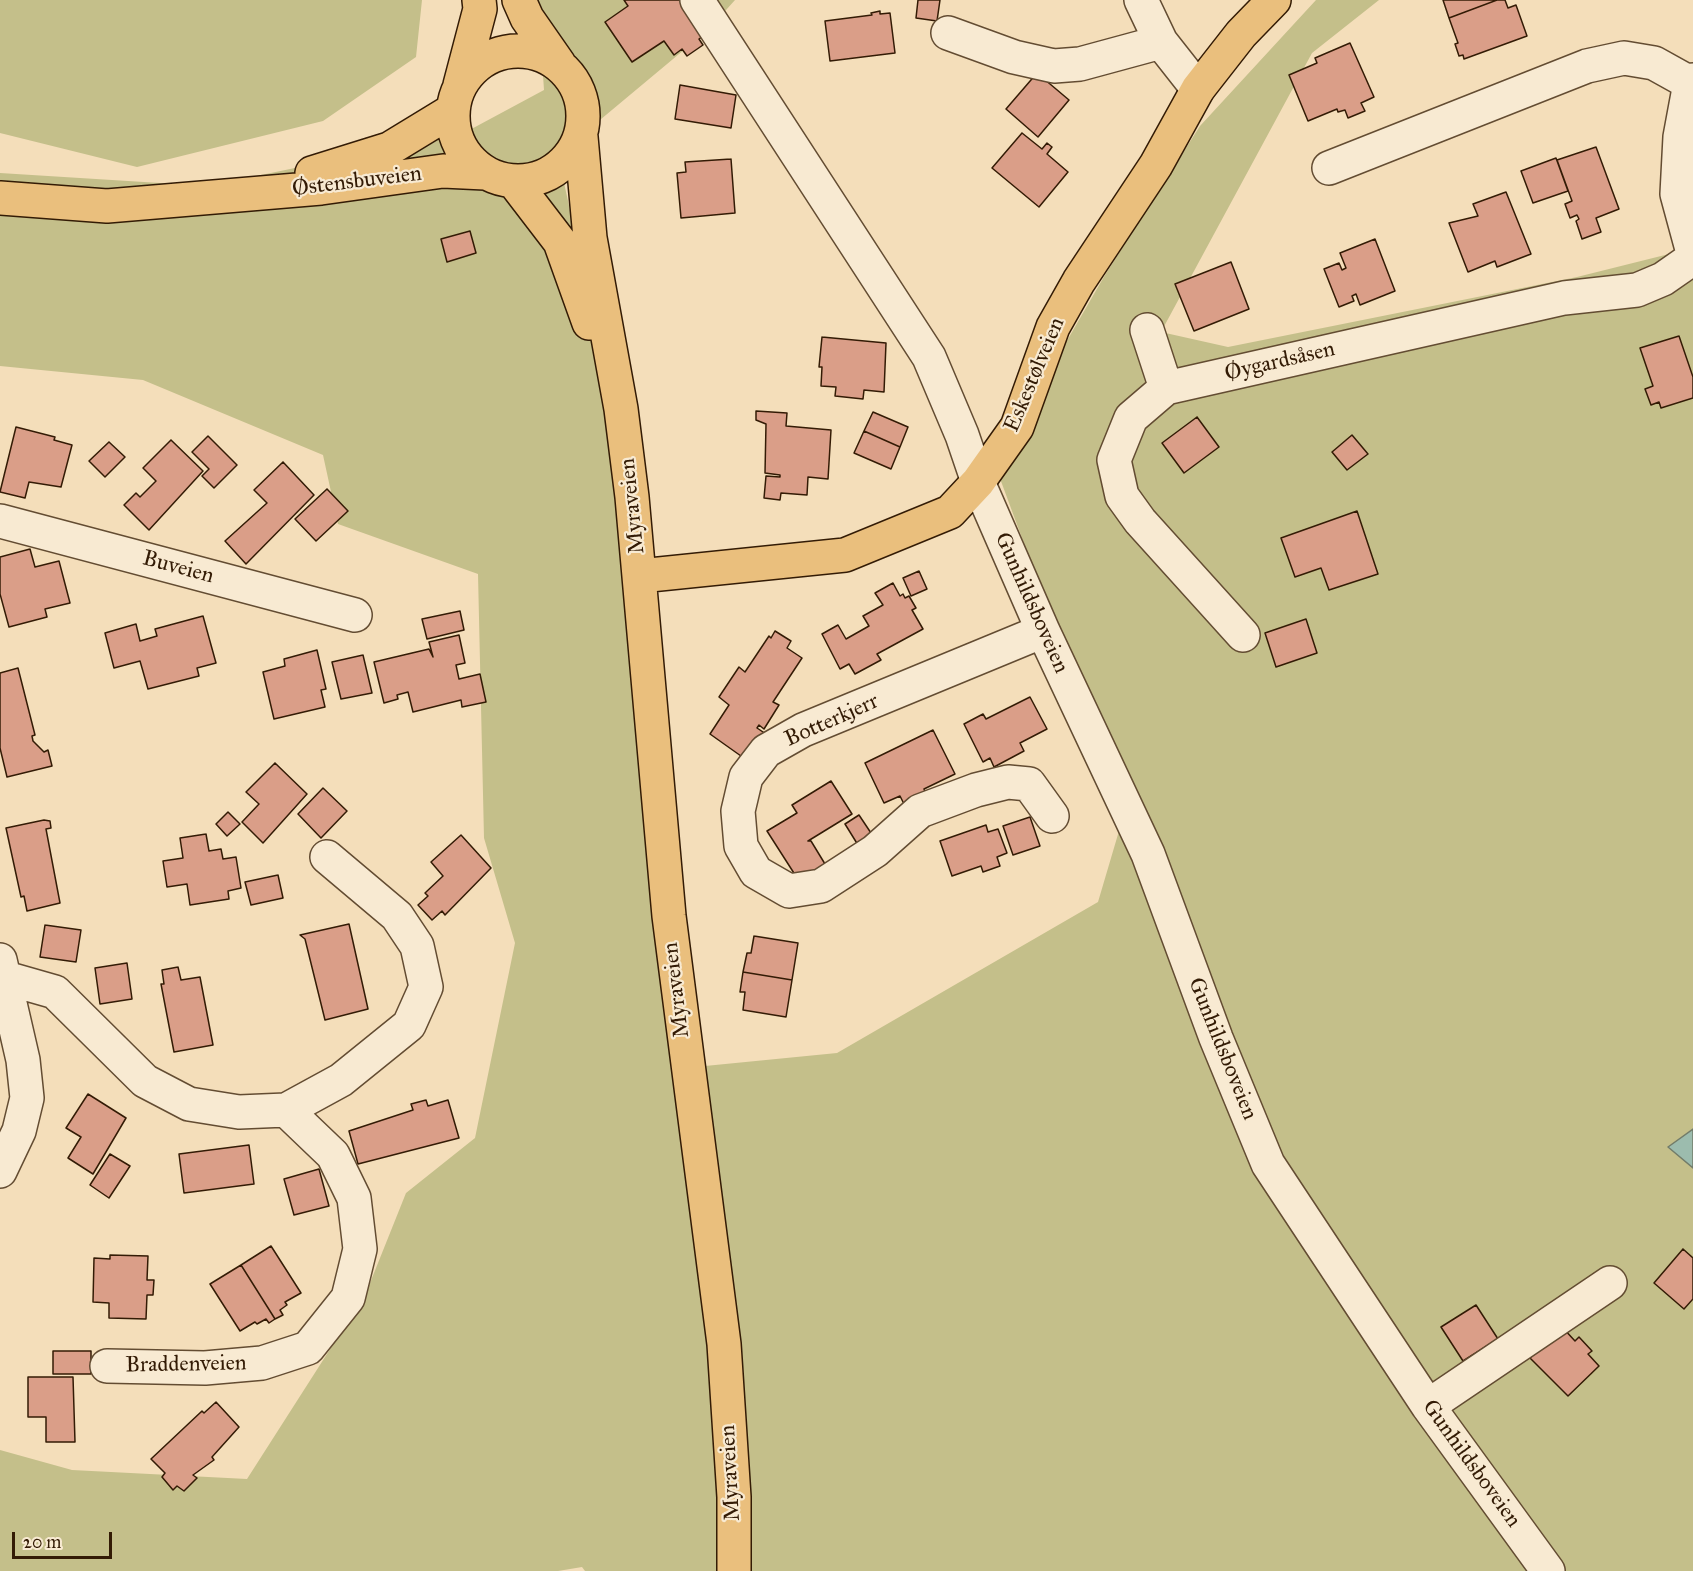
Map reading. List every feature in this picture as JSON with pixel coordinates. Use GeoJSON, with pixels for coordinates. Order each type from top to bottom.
{"type":"FeatureCollection","features":[{"type":"Feature","properties":{"kind":"main road"},"geometry":{"type":"LineString","coordinates":[[479,0],[480,9],[457,98],[455,134],[466,155],[500,177],[539,178],[570,158],[581,136],[583,104],[576,84],[527,18],[519,0]]}},
{"type":"Feature","properties":{"kind":"main road","name":"Eskestølveien"},"geometry":{"type":"LineString","coordinates":[[640,576],[845,555],[950,512],[978,482],[1017,427],[1053,327],[1079,281],[1156,165],[1198,89],[1241,34],[1274,0]]}},
{"type":"Feature","properties":{"kind":"main road"},"geometry":{"type":"LineString","coordinates":[[457,98],[475,67],[491,57],[508,51],[538,53],[559,64]]}},
{"type":"Feature","properties":{"kind":"main road","name":"Østensbuveien"},"geometry":{"type":"LineString","coordinates":[[230,197],[389,149],[457,98]]}},
{"type":"Feature","properties":{"kind":"main road","name":"Myraveien"},"geometry":{"type":"LineString","coordinates":[[581,136],[590,238],[621,409],[640,576],[669,916],[724,1344],[734,1497],[734,1571]]}},
{"type":"Feature","properties":{"kind":"main road","name":"Østensbuveien"},"geometry":{"type":"LineString","coordinates":[[0,198],[107,206],[230,197],[443,171],[500,177]]}},
{"type":"Feature","properties":{"kind":"main road","name":"Myraveien"},"geometry":{"type":"LineString","coordinates":[[500,177],[560,242],[621,409]]}},
{"type":"Feature","properties":{"kind":"street","name":"Gunhildsboveien"},"geometry":{"type":"LineString","coordinates":[[698,0],[929,357],[962,435],[978,482],[1043,632],[1148,855],[1216,1038],[1268,1164],[1428,1406],[1548,1571]]}},
{"type":"Feature","properties":{"kind":"street"},"geometry":{"type":"LineString","coordinates":[[1141,0],[1161,42],[1198,89]]}},
{"type":"Feature","properties":{"kind":"street"},"geometry":{"type":"LineString","coordinates":[[948,33],[1014,57],[1054,66],[1080,64],[1161,42]]}},
{"type":"Feature","properties":{"kind":"street"},"geometry":{"type":"LineString","coordinates":[[1329,168],[1587,66],[1624,58],[1654,63],[1692,81],[1680,137],[1677,194],[1693,253]]}},
{"type":"Feature","properties":{"kind":"street","name":"Øygardsåsen"},"geometry":{"type":"LineString","coordinates":[[1243,635],[1140,521],[1122,496],[1114,460],[1131,418],[1166,388],[1564,298],[1637,290],[1663,279],[1693,258]]}},
{"type":"Feature","properties":{"kind":"street"},"geometry":{"type":"LineString","coordinates":[[1147,330],[1166,388]]}},
{"type":"Feature","properties":{"kind":"street","name":"Buveien"},"geometry":{"type":"LineString","coordinates":[[0,521],[355,615]]}},
{"type":"Feature","properties":{"kind":"street","name":"Botterkjerr"},"geometry":{"type":"LineString","coordinates":[[1043,632],[802,730],[766,751],[746,777],[738,811],[741,846],[756,872],[789,891],[821,886],[875,851],[920,811],[976,790],[1008,782],[1029,784],[1052,816]]}},
{"type":"Feature","properties":{"kind":"street"},"geometry":{"type":"LineString","coordinates":[[3,968],[55,992],[145,1081],[189,1104],[239,1112],[286,1110],[341,1080],[408,1025],[426,987],[417,946],[397,916],[327,857]]}},
{"type":"Feature","properties":{"kind":"street"},"geometry":{"type":"LineString","coordinates":[[0,1171],[19,1131],[27,1098],[23,1060],[3,968]]}},
{"type":"Feature","properties":{"kind":"street","name":"Braddenveien"},"geometry":{"type":"LineString","coordinates":[[107,1366],[205,1368],[262,1363],[308,1348],[348,1298],[360,1249],[354,1198],[333,1155],[286,1110]]}},
{"type":"Feature","properties":{"kind":"street"},"geometry":{"type":"LineString","coordinates":[[1428,1406],[1610,1283]]}},
{"type":"Feature","properties":{"kind":"shaded area"},"geometry":{"type":"Polygon","coordinates":[[[0,0],[422,0],[416,57],[323,121],[137,167],[0,133],[0,0]]]}},
{"type":"Feature","properties":{"kind":"shaded area"},"geometry":{"type":"Polygon","coordinates":[[[538,0],[735,0],[709,29],[558,155],[604,367],[705,1066],[837,1053],[1098,902],[1124,814],[995,465],[1105,275],[1200,126],[1316,0],[1379,0],[1312,53],[1161,332],[1228,347],[1577,277],[1693,248],[1693,1571],[585,1571],[582,1567],[558,1571],[0,1571],[0,1450],[72,1470],[247,1479],[366,1293],[406,1193],[475,1138],[515,943],[484,838],[478,574],[338,524],[323,455],[143,380],[0,366],[0,173],[208,186],[464,133],[544,90],[538,0]]]}},
{"type":"Feature","properties":{"kind":"shaded area"},"geometry":{"type":"Polygon","coordinates":[[[1693,1129],[1693,1168],[1668,1147],[1693,1129]]]}},
{"type":"Feature","properties":{"kind":"building"},"geometry":{"type":"Polygon","coordinates":[[[624,0],[685,0],[707,33],[699,39],[703,45],[687,56],[682,49],[674,55],[664,41],[632,62],[605,22],[628,6],[624,0]]]}},
{"type":"Feature","properties":{"kind":"building"},"geometry":{"type":"Polygon","coordinates":[[[918,0],[940,0],[937,21],[916,18],[918,0]]]}},
{"type":"Feature","properties":{"kind":"building"},"geometry":{"type":"Polygon","coordinates":[[[1443,0],[1497,0],[1449,18],[1443,0]]]}},
{"type":"Feature","properties":{"kind":"building"},"geometry":{"type":"Polygon","coordinates":[[[1497,0],[1505,0],[1508,8],[1516,5],[1527,36],[1464,59],[1463,55],[1459,56],[1455,44],[1458,43],[1449,18],[1497,0]]]}},
{"type":"Feature","properties":{"kind":"building"},"geometry":{"type":"Polygon","coordinates":[[[880,11],[880,14],[890,13],[895,53],[830,61],[825,21],[872,15],[871,13],[880,11]]]}},
{"type":"Feature","properties":{"kind":"building"},"geometry":{"type":"Polygon","coordinates":[[[1350,43],[1374,97],[1361,103],[1365,111],[1348,118],[1345,110],[1338,112],[1337,109],[1308,121],[1289,75],[1317,63],[1315,58],[1350,43]]]}},
{"type":"Feature","properties":{"kind":"building"},"geometry":{"type":"Polygon","coordinates":[[[1037,73],[1069,100],[1038,137],[1006,109],[1037,73]]]}},
{"type":"Feature","properties":{"kind":"building"},"geometry":{"type":"Polygon","coordinates":[[[680,85],[736,95],[731,128],[675,119],[680,85]]]}},
{"type":"Feature","properties":{"kind":"building"},"geometry":{"type":"Polygon","coordinates":[[[1022,133],[1042,149],[1047,143],[1052,147],[1047,154],[1068,172],[1039,207],[992,168],[1022,133]]]}},
{"type":"Feature","properties":{"kind":"building"},"geometry":{"type":"Polygon","coordinates":[[[1596,147],[1619,209],[1596,218],[1601,232],[1582,239],[1576,221],[1579,219],[1577,215],[1570,218],[1565,204],[1572,201],[1557,160],[1596,147]]]}},
{"type":"Feature","properties":{"kind":"building"},"geometry":{"type":"Polygon","coordinates":[[[1556,158],[1568,191],[1533,203],[1521,171],[1556,158]]]}},
{"type":"Feature","properties":{"kind":"building"},"geometry":{"type":"Polygon","coordinates":[[[731,159],[735,213],[681,218],[677,173],[686,172],[685,162],[731,159]]]}},
{"type":"Feature","properties":{"kind":"building"},"geometry":{"type":"Polygon","coordinates":[[[1506,192],[1531,254],[1497,267],[1495,261],[1468,272],[1449,223],[1478,216],[1473,204],[1506,192]]]}},
{"type":"Feature","properties":{"kind":"building"},"geometry":{"type":"Polygon","coordinates":[[[470,231],[476,253],[447,262],[441,239],[470,231]]]}},
{"type":"Feature","properties":{"kind":"building"},"geometry":{"type":"Polygon","coordinates":[[[1375,239],[1395,291],[1360,305],[1356,294],[1352,296],[1354,301],[1339,307],[1324,269],[1339,263],[1342,270],[1346,268],[1340,253],[1375,239]]]}},
{"type":"Feature","properties":{"kind":"building"},"geometry":{"type":"Polygon","coordinates":[[[1231,262],[1249,309],[1194,331],[1175,284],[1231,262]]]}},
{"type":"Feature","properties":{"kind":"building"},"geometry":{"type":"Polygon","coordinates":[[[1679,336],[1693,377],[1693,398],[1661,408],[1659,402],[1651,405],[1645,389],[1653,386],[1640,348],[1679,336]]]}},
{"type":"Feature","properties":{"kind":"building"},"geometry":{"type":"Polygon","coordinates":[[[822,337],[886,343],[884,392],[864,390],[863,399],[835,396],[836,387],[821,386],[822,367],[819,367],[822,337]]]}},
{"type":"Feature","properties":{"kind":"building"},"geometry":{"type":"Polygon","coordinates":[[[756,411],[787,413],[786,426],[831,430],[828,479],[808,477],[807,495],[781,493],[780,500],[764,498],[766,476],[780,477],[780,475],[765,473],[766,424],[756,420],[756,411]]]}},
{"type":"Feature","properties":{"kind":"building"},"geometry":{"type":"Polygon","coordinates":[[[873,412],[908,427],[900,447],[864,431],[873,412]]]}},
{"type":"Feature","properties":{"kind":"building"},"geometry":{"type":"Polygon","coordinates":[[[1197,417],[1219,447],[1184,473],[1162,443],[1197,417]]]}},
{"type":"Feature","properties":{"kind":"building"},"geometry":{"type":"Polygon","coordinates":[[[16,427],[55,437],[54,440],[72,445],[61,487],[29,482],[25,498],[0,492],[16,427]]]}},
{"type":"Feature","properties":{"kind":"building"},"geometry":{"type":"Polygon","coordinates":[[[864,431],[900,447],[891,469],[854,453],[864,431]]]}},
{"type":"Feature","properties":{"kind":"building"},"geometry":{"type":"Polygon","coordinates":[[[1352,435],[1368,454],[1347,470],[1332,452],[1352,435]]]}},
{"type":"Feature","properties":{"kind":"building"},"geometry":{"type":"Polygon","coordinates":[[[208,436],[237,465],[214,488],[202,476],[209,469],[192,452],[208,436]]]}},
{"type":"Feature","properties":{"kind":"building"},"geometry":{"type":"Polygon","coordinates":[[[171,440],[203,471],[149,530],[124,505],[136,493],[140,497],[156,481],[143,468],[171,440]]]}},
{"type":"Feature","properties":{"kind":"building"},"geometry":{"type":"Polygon","coordinates":[[[109,442],[125,457],[105,477],[89,461],[109,442]]]}},
{"type":"Feature","properties":{"kind":"building"},"geometry":{"type":"Polygon","coordinates":[[[283,462],[314,495],[246,564],[225,541],[267,503],[254,490],[283,462]]]}},
{"type":"Feature","properties":{"kind":"building"},"geometry":{"type":"Polygon","coordinates":[[[327,489],[348,511],[316,541],[295,519],[327,489]]]}},
{"type":"Feature","properties":{"kind":"building"},"geometry":{"type":"Polygon","coordinates":[[[1357,511],[1378,574],[1329,590],[1321,568],[1295,577],[1281,538],[1357,511]]]}},
{"type":"Feature","properties":{"kind":"building"},"geometry":{"type":"Polygon","coordinates":[[[30,549],[35,567],[59,561],[70,603],[45,609],[47,617],[9,627],[0,594],[0,557],[30,549]]]}},
{"type":"Feature","properties":{"kind":"building"},"geometry":{"type":"Polygon","coordinates":[[[919,571],[927,589],[911,596],[903,578],[919,571]]]}},
{"type":"Feature","properties":{"kind":"building"},"geometry":{"type":"Polygon","coordinates":[[[893,583],[900,596],[903,594],[905,598],[909,596],[916,608],[912,610],[923,629],[877,654],[881,660],[855,674],[849,664],[840,669],[822,634],[838,625],[846,639],[869,626],[863,616],[883,605],[875,593],[893,583]]]}},
{"type":"Feature","properties":{"kind":"building"},"geometry":{"type":"Polygon","coordinates":[[[460,611],[464,630],[427,639],[422,619],[460,611]]]}},
{"type":"Feature","properties":{"kind":"building"},"geometry":{"type":"Polygon","coordinates":[[[203,616],[216,663],[197,668],[199,676],[148,689],[140,661],[114,668],[105,633],[136,624],[140,641],[157,636],[155,629],[203,616]]]}},
{"type":"Feature","properties":{"kind":"building"},"geometry":{"type":"Polygon","coordinates":[[[1306,619],[1317,653],[1276,667],[1265,633],[1306,619]]]}},
{"type":"Feature","properties":{"kind":"building"},"geometry":{"type":"Polygon","coordinates":[[[775,631],[791,641],[787,648],[802,658],[773,702],[779,705],[764,729],[759,725],[757,728],[775,740],[748,761],[710,734],[729,705],[719,697],[739,667],[745,672],[769,636],[771,638],[775,631]]]}},
{"type":"Feature","properties":{"kind":"building"},"geometry":{"type":"Polygon","coordinates":[[[459,635],[465,663],[456,665],[459,679],[480,674],[486,702],[462,707],[461,700],[413,712],[408,692],[397,695],[398,699],[384,703],[374,662],[429,649],[433,657],[429,642],[459,635]]]}},
{"type":"Feature","properties":{"kind":"building"},"geometry":{"type":"Polygon","coordinates":[[[317,650],[326,689],[321,690],[325,707],[274,719],[263,672],[285,666],[284,659],[317,650]]]}},
{"type":"Feature","properties":{"kind":"building"},"geometry":{"type":"Polygon","coordinates":[[[363,655],[372,693],[341,699],[332,662],[363,655]]]}},
{"type":"Feature","properties":{"kind":"building"},"geometry":{"type":"Polygon","coordinates":[[[18,668],[35,735],[32,736],[33,741],[44,752],[48,750],[52,766],[7,777],[0,748],[0,673],[18,668]]]}},
{"type":"Feature","properties":{"kind":"building"},"geometry":{"type":"Polygon","coordinates":[[[1030,697],[1047,729],[1020,743],[1024,751],[994,767],[990,758],[983,762],[964,724],[983,714],[986,719],[1030,697]]]}},
{"type":"Feature","properties":{"kind":"building"},"geometry":{"type":"Polygon","coordinates":[[[933,730],[955,774],[924,789],[926,794],[904,804],[900,796],[884,803],[865,763],[933,730]]]}},
{"type":"Feature","properties":{"kind":"building"},"geometry":{"type":"Polygon","coordinates":[[[275,763],[307,794],[263,843],[242,822],[259,804],[246,792],[275,763]]]}},
{"type":"Feature","properties":{"kind":"building"},"geometry":{"type":"Polygon","coordinates":[[[831,781],[852,814],[808,841],[811,841],[825,864],[799,881],[767,831],[797,813],[792,805],[831,781]]]}},
{"type":"Feature","properties":{"kind":"building"},"geometry":{"type":"Polygon","coordinates":[[[323,788],[347,811],[321,838],[298,814],[323,788]]]}},
{"type":"Feature","properties":{"kind":"building"},"geometry":{"type":"Polygon","coordinates":[[[228,812],[240,824],[227,836],[216,824],[228,812]]]}},
{"type":"Feature","properties":{"kind":"building"},"geometry":{"type":"Polygon","coordinates":[[[859,815],[873,836],[858,845],[845,824],[859,815]]]}},
{"type":"Feature","properties":{"kind":"building"},"geometry":{"type":"Polygon","coordinates":[[[1030,817],[1040,846],[1013,855],[1003,826],[1030,817]]]}},
{"type":"Feature","properties":{"kind":"building"},"geometry":{"type":"Polygon","coordinates":[[[44,820],[50,821],[51,828],[46,829],[60,903],[27,911],[24,896],[21,897],[6,828],[44,820]]]}},
{"type":"Feature","properties":{"kind":"building"},"geometry":{"type":"Polygon","coordinates":[[[986,825],[988,832],[998,829],[1007,853],[997,857],[1000,866],[983,872],[981,866],[952,876],[940,841],[986,825]]]}},
{"type":"Feature","properties":{"kind":"building"},"geometry":{"type":"Polygon","coordinates":[[[206,834],[209,851],[221,849],[223,859],[236,857],[241,888],[228,891],[229,899],[190,905],[187,884],[167,887],[163,861],[183,858],[180,838],[206,834]]]}},
{"type":"Feature","properties":{"kind":"building"},"geometry":{"type":"Polygon","coordinates":[[[461,835],[491,868],[445,915],[442,911],[432,920],[418,905],[428,896],[425,893],[443,876],[431,862],[461,835]]]}},
{"type":"Feature","properties":{"kind":"building"},"geometry":{"type":"Polygon","coordinates":[[[278,875],[283,898],[251,905],[245,882],[278,875]]]}},
{"type":"Feature","properties":{"kind":"building"},"geometry":{"type":"Polygon","coordinates":[[[349,924],[368,1009],[325,1020],[305,939],[300,935],[349,924]]]}},
{"type":"Feature","properties":{"kind":"building"},"geometry":{"type":"Polygon","coordinates":[[[45,925],[81,930],[76,962],[40,957],[45,925]]]}},
{"type":"Feature","properties":{"kind":"building"},"geometry":{"type":"Polygon","coordinates":[[[754,936],[798,943],[792,980],[743,972],[747,953],[751,953],[754,936]]]}},
{"type":"Feature","properties":{"kind":"building"},"geometry":{"type":"Polygon","coordinates":[[[127,963],[132,999],[100,1004],[95,968],[127,963]]]}},
{"type":"Feature","properties":{"kind":"building"},"geometry":{"type":"Polygon","coordinates":[[[178,967],[181,980],[200,977],[213,1045],[174,1052],[161,984],[164,984],[162,970],[178,967]]]}},
{"type":"Feature","properties":{"kind":"building"},"geometry":{"type":"Polygon","coordinates":[[[743,972],[792,980],[786,1017],[743,1010],[745,992],[740,992],[743,972]]]}},
{"type":"Feature","properties":{"kind":"building"},"geometry":{"type":"Polygon","coordinates":[[[88,1094],[126,1118],[93,1174],[68,1158],[81,1137],[66,1128],[88,1094]]]}},
{"type":"Feature","properties":{"kind":"building"},"geometry":{"type":"Polygon","coordinates":[[[426,1100],[428,1106],[448,1100],[459,1138],[358,1164],[349,1131],[413,1110],[411,1104],[426,1100]]]}},
{"type":"Feature","properties":{"kind":"building"},"geometry":{"type":"Polygon","coordinates":[[[249,1145],[254,1184],[184,1193],[179,1154],[249,1145]]]}},
{"type":"Feature","properties":{"kind":"building"},"geometry":{"type":"Polygon","coordinates":[[[110,1154],[130,1166],[109,1198],[90,1185],[110,1154]]]}},
{"type":"Feature","properties":{"kind":"building"},"geometry":{"type":"Polygon","coordinates":[[[319,1169],[329,1206],[294,1215],[284,1179],[319,1169]]]}},
{"type":"Feature","properties":{"kind":"building"},"geometry":{"type":"Polygon","coordinates":[[[271,1246],[301,1293],[285,1302],[287,1305],[280,1310],[283,1315],[275,1319],[241,1265],[271,1246]]]}},
{"type":"Feature","properties":{"kind":"building"},"geometry":{"type":"Polygon","coordinates":[[[1683,1249],[1693,1258],[1693,1299],[1684,1309],[1654,1283],[1683,1249]]]}},
{"type":"Feature","properties":{"kind":"building"},"geometry":{"type":"Polygon","coordinates":[[[110,1255],[148,1256],[147,1280],[154,1280],[153,1295],[147,1295],[146,1319],[109,1318],[109,1303],[93,1302],[94,1258],[110,1259],[110,1255]]]}},
{"type":"Feature","properties":{"kind":"building"},"geometry":{"type":"Polygon","coordinates":[[[241,1265],[275,1319],[269,1323],[266,1319],[257,1324],[255,1322],[240,1331],[210,1284],[241,1265]]]}},
{"type":"Feature","properties":{"kind":"building"},"geometry":{"type":"Polygon","coordinates":[[[1476,1305],[1498,1339],[1463,1361],[1441,1327],[1476,1305]]]}},
{"type":"Feature","properties":{"kind":"building"},"geometry":{"type":"Polygon","coordinates":[[[1562,1327],[1575,1341],[1579,1337],[1592,1351],[1588,1354],[1599,1366],[1568,1396],[1530,1358],[1562,1327]]]}},
{"type":"Feature","properties":{"kind":"building"},"geometry":{"type":"Polygon","coordinates":[[[53,1351],[91,1351],[91,1374],[53,1374],[53,1351]]]}},
{"type":"Feature","properties":{"kind":"building"},"geometry":{"type":"Polygon","coordinates":[[[28,1377],[73,1377],[75,1442],[46,1442],[46,1417],[28,1417],[28,1377]]]}},
{"type":"Feature","properties":{"kind":"building"},"geometry":{"type":"Polygon","coordinates":[[[216,1402],[239,1427],[212,1457],[214,1460],[193,1475],[197,1478],[184,1491],[177,1486],[173,1490],[162,1477],[165,1473],[151,1459],[202,1411],[204,1413],[216,1402]]]}}]}
